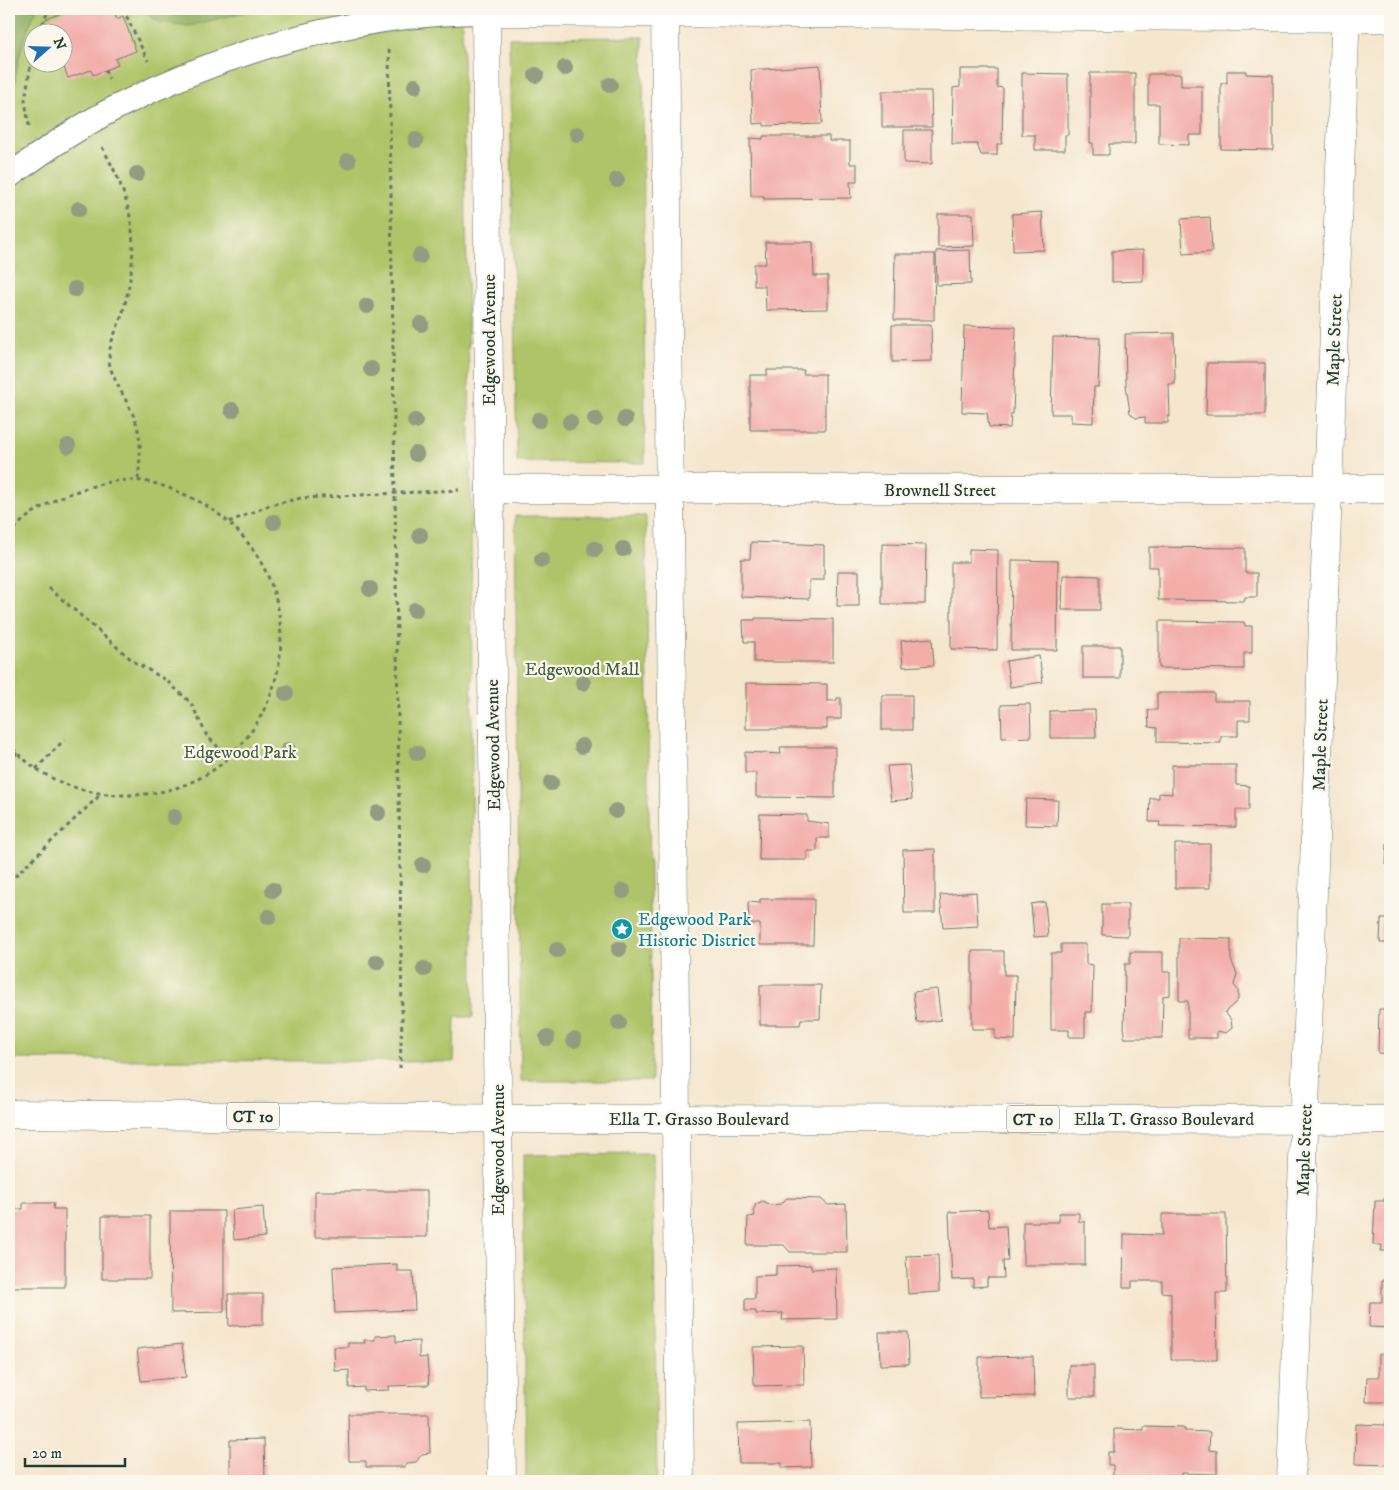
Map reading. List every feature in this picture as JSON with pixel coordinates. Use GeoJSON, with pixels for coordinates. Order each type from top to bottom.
{"type":"FeatureCollection","features":[{"type":"Feature","properties":{"kind":"street"},"geometry":{"type":"LineString","coordinates":[[9,176],[43,151],[88,123],[159,87],[238,56],[300,37],[348,25],[389,19],[453,12],[486,11],[1346,14],[1390,18]]}},
{"type":"Feature","properties":{"kind":"street","name":"Edgewood Avenue"},"geometry":{"type":"LineString","coordinates":[[486,11],[502,1481]]}},
{"type":"Feature","properties":{"kind":"street"},"geometry":{"type":"LineString","coordinates":[[665,11],[680,1481]]}},
{"type":"Feature","properties":{"kind":"street","name":"Maple Street"},"geometry":{"type":"LineString","coordinates":[[1290,1481],[1346,14]]}},
{"type":"Feature","properties":{"kind":"street","name":"Brownell Street"},"geometry":{"type":"LineString","coordinates":[[490,489],[538,487],[670,490],[1390,489]]}},
{"type":"Feature","properties":{"kind":"street","name":"Ella T. Grasso Boulevard"},"geometry":{"type":"LineString","coordinates":[[9,1114],[676,1119],[1390,1120]]}},
{"type":"Feature","properties":{"kind":"path"},"geometry":{"type":"LineString","coordinates":[[43,22],[48,9]]}},
{"type":"Feature","properties":{"kind":"path"},"geometry":{"type":"LineString","coordinates":[[122,9],[159,87]]}},
{"type":"Feature","properties":{"kind":"path"},"geometry":{"type":"LineString","coordinates":[[389,19],[402,1019],[400,1068]]}},
{"type":"Feature","properties":{"kind":"path"},"geometry":{"type":"LineString","coordinates":[[30,72],[25,100],[29,126],[43,151]]}},
{"type":"Feature","properties":{"kind":"path"},"geometry":{"type":"LineString","coordinates":[[88,123],[118,176],[132,216],[133,265],[122,314],[111,339],[109,361],[137,425],[141,452],[138,479]]}},
{"type":"Feature","properties":{"kind":"path"},"geometry":{"type":"LineString","coordinates":[[9,535],[39,508],[65,495],[116,480],[138,479],[170,488],[200,502],[229,522],[258,557],[274,590],[280,613],[282,642],[279,672],[271,699],[256,726],[229,758],[196,780],[166,792],[130,797],[100,795],[61,783],[36,769],[9,744]]}},
{"type":"Feature","properties":{"kind":"path"},"geometry":{"type":"LineString","coordinates":[[229,522],[270,505],[301,498],[490,489]]}},
{"type":"Feature","properties":{"kind":"path"},"geometry":{"type":"LineString","coordinates":[[49,588],[133,661],[166,680],[191,703],[207,736],[229,758]]}},
{"type":"Feature","properties":{"kind":"path"},"geometry":{"type":"LineString","coordinates":[[36,769],[64,740]]}},
{"type":"Feature","properties":{"kind":"path"},"geometry":{"type":"LineString","coordinates":[[9,761],[17,753]]}},
{"type":"Feature","properties":{"kind":"path"},"geometry":{"type":"LineString","coordinates":[[9,882],[100,795]]}},
{"type":"Feature","properties":{"kind":"green space","name":"Edgewood Park"},"geometry":{"type":"Polygon","coordinates":[[[9,9],[462,9],[471,486],[473,1017],[455,1017],[454,1062],[9,1059],[9,9]]]}},
{"type":"Feature","properties":{"kind":"green space"},"geometry":{"type":"Polygon","coordinates":[[[9,9],[37,9],[31,22],[22,22],[22,48],[15,81],[13,107],[9,109],[9,9]]]}},
{"type":"Feature","properties":{"kind":"green space"},"geometry":{"type":"Polygon","coordinates":[[[139,9],[257,9],[189,26],[160,22],[139,9]]]}},
{"type":"Feature","properties":{"kind":"green space"},"geometry":{"type":"Polygon","coordinates":[[[643,37],[645,463],[517,462],[509,38],[643,37]]]}},
{"type":"Feature","properties":{"kind":"green space","name":"Edgewood Mall"},"geometry":{"type":"Polygon","coordinates":[[[515,516],[646,516],[652,1081],[521,1081],[515,516]]]}},
{"type":"Feature","properties":{"kind":"green space"},"geometry":{"type":"Polygon","coordinates":[[[653,1154],[657,1481],[526,1481],[523,1155],[653,1154]]]}},
{"type":"Feature","properties":{"kind":"building"},"geometry":{"type":"Polygon","coordinates":[[[66,9],[113,9],[117,19],[123,16],[136,51],[115,59],[118,65],[93,75],[91,70],[68,78],[66,72],[72,72],[72,22],[45,22],[44,20],[67,11],[66,9]]]}},
{"type":"Feature","properties":{"kind":"building"},"geometry":{"type":"Polygon","coordinates":[[[820,65],[822,124],[764,126],[764,123],[753,124],[751,70],[820,65]]]}},
{"type":"Feature","properties":{"kind":"building"},"geometry":{"type":"Polygon","coordinates":[[[960,69],[997,69],[997,87],[1003,88],[1002,144],[997,144],[997,155],[981,155],[977,144],[952,144],[953,88],[960,87],[960,69]]]}},
{"type":"Feature","properties":{"kind":"building"},"geometry":{"type":"Polygon","coordinates":[[[1227,71],[1246,71],[1246,74],[1273,75],[1273,150],[1221,149],[1221,83],[1227,83],[1227,71]]]}},
{"type":"Feature","properties":{"kind":"building"},"geometry":{"type":"Polygon","coordinates":[[[1022,73],[1068,74],[1068,135],[1065,135],[1065,150],[1035,150],[1035,135],[1022,135],[1022,73]]]}},
{"type":"Feature","properties":{"kind":"building"},"geometry":{"type":"Polygon","coordinates":[[[1090,73],[1135,73],[1135,144],[1109,144],[1109,155],[1093,155],[1093,143],[1090,143],[1090,73]]]}},
{"type":"Feature","properties":{"kind":"building"},"geometry":{"type":"Polygon","coordinates":[[[1148,74],[1181,74],[1181,86],[1202,86],[1202,135],[1189,135],[1189,145],[1159,144],[1159,104],[1148,104],[1148,74]]]}},
{"type":"Feature","properties":{"kind":"building"},"geometry":{"type":"Polygon","coordinates":[[[882,91],[931,91],[932,127],[882,127],[882,91]]]}},
{"type":"Feature","properties":{"kind":"building"},"geometry":{"type":"Polygon","coordinates":[[[904,130],[932,130],[932,164],[904,163],[904,130]]]}},
{"type":"Feature","properties":{"kind":"building"},"geometry":{"type":"Polygon","coordinates":[[[763,136],[829,136],[829,141],[850,141],[850,164],[857,164],[857,182],[850,182],[851,198],[764,199],[764,196],[751,196],[750,138],[763,139],[763,136]]]}},
{"type":"Feature","properties":{"kind":"building"},"geometry":{"type":"Polygon","coordinates":[[[1042,212],[1044,250],[1013,251],[1012,214],[1042,212]]]}},
{"type":"Feature","properties":{"kind":"building"},"geometry":{"type":"Polygon","coordinates":[[[938,214],[973,214],[974,246],[938,247],[938,214]]]}},
{"type":"Feature","properties":{"kind":"building"},"geometry":{"type":"Polygon","coordinates":[[[1210,217],[1212,252],[1183,254],[1181,219],[1210,217]]]}},
{"type":"Feature","properties":{"kind":"building"},"geometry":{"type":"Polygon","coordinates":[[[765,242],[813,242],[814,276],[828,276],[828,309],[766,310],[765,286],[754,286],[754,264],[766,264],[765,242]]]}},
{"type":"Feature","properties":{"kind":"building"},"geometry":{"type":"Polygon","coordinates":[[[970,250],[971,284],[937,285],[936,251],[970,250]]]}},
{"type":"Feature","properties":{"kind":"building"},"geometry":{"type":"Polygon","coordinates":[[[1143,250],[1143,281],[1112,282],[1112,251],[1143,250]]]}},
{"type":"Feature","properties":{"kind":"building"},"geometry":{"type":"Polygon","coordinates":[[[895,254],[935,254],[934,320],[894,320],[895,254]]]}},
{"type":"Feature","properties":{"kind":"building"},"geometry":{"type":"Polygon","coordinates":[[[892,325],[931,325],[932,361],[892,362],[892,325]]]}},
{"type":"Feature","properties":{"kind":"building"},"geometry":{"type":"Polygon","coordinates":[[[964,326],[1016,327],[1013,414],[1011,414],[1010,428],[989,427],[987,413],[962,412],[964,326]]]}},
{"type":"Feature","properties":{"kind":"building"},"geometry":{"type":"Polygon","coordinates":[[[1174,333],[1175,384],[1169,384],[1170,417],[1168,416],[1168,423],[1145,423],[1145,417],[1136,418],[1130,413],[1126,385],[1125,334],[1174,333]]]}},
{"type":"Feature","properties":{"kind":"building"},"geometry":{"type":"Polygon","coordinates":[[[1053,337],[1100,338],[1098,387],[1094,387],[1093,423],[1071,422],[1071,414],[1051,414],[1053,337]]]}},
{"type":"Feature","properties":{"kind":"building"},"geometry":{"type":"Polygon","coordinates":[[[1207,363],[1265,363],[1265,415],[1206,415],[1207,363]]]}},
{"type":"Feature","properties":{"kind":"building"},"geometry":{"type":"Polygon","coordinates":[[[767,370],[804,370],[803,374],[825,374],[825,430],[750,430],[750,375],[767,375],[767,370]]]}},
{"type":"Feature","properties":{"kind":"building"},"geometry":{"type":"Polygon","coordinates":[[[751,542],[824,545],[824,580],[809,580],[809,599],[741,597],[741,559],[750,559],[751,542]]]}},
{"type":"Feature","properties":{"kind":"building"},"geometry":{"type":"Polygon","coordinates":[[[882,544],[926,545],[925,604],[882,604],[882,544]]]}},
{"type":"Feature","properties":{"kind":"building"},"geometry":{"type":"Polygon","coordinates":[[[1149,547],[1245,548],[1245,573],[1257,573],[1257,597],[1245,597],[1244,601],[1158,600],[1158,567],[1149,567],[1149,547]]]}},
{"type":"Feature","properties":{"kind":"building"},"geometry":{"type":"Polygon","coordinates":[[[969,549],[998,550],[997,650],[951,649],[951,562],[969,562],[969,549]]]}},
{"type":"Feature","properties":{"kind":"building"},"geometry":{"type":"Polygon","coordinates":[[[1012,560],[1058,561],[1057,650],[1011,650],[1012,560]]]}},
{"type":"Feature","properties":{"kind":"building"},"geometry":{"type":"Polygon","coordinates":[[[838,571],[859,571],[859,606],[837,606],[838,571]]]}},
{"type":"Feature","properties":{"kind":"building"},"geometry":{"type":"Polygon","coordinates":[[[1063,575],[1100,576],[1100,610],[1062,610],[1063,575]]]}},
{"type":"Feature","properties":{"kind":"building"},"geometry":{"type":"Polygon","coordinates":[[[755,618],[833,619],[833,662],[754,662],[754,642],[744,642],[743,620],[755,620],[755,618]]]}},
{"type":"Feature","properties":{"kind":"building"},"geometry":{"type":"Polygon","coordinates":[[[1159,621],[1244,622],[1245,626],[1252,626],[1252,653],[1244,653],[1244,669],[1159,668],[1159,621]]]}},
{"type":"Feature","properties":{"kind":"building"},"geometry":{"type":"Polygon","coordinates":[[[932,638],[934,665],[903,667],[901,641],[932,638]]]}},
{"type":"Feature","properties":{"kind":"building"},"geometry":{"type":"Polygon","coordinates":[[[1083,646],[1120,646],[1120,678],[1083,678],[1083,646]]]}},
{"type":"Feature","properties":{"kind":"building"},"geometry":{"type":"Polygon","coordinates":[[[1039,656],[1043,682],[1010,687],[1006,661],[1039,656]]]}},
{"type":"Feature","properties":{"kind":"building"},"geometry":{"type":"Polygon","coordinates":[[[746,683],[827,684],[827,701],[836,701],[837,698],[841,698],[841,719],[827,719],[827,729],[746,729],[746,683]]]}},
{"type":"Feature","properties":{"kind":"building"},"geometry":{"type":"Polygon","coordinates":[[[1157,693],[1214,693],[1214,701],[1250,701],[1250,720],[1238,720],[1238,736],[1221,736],[1221,743],[1157,742],[1157,728],[1149,727],[1148,710],[1157,710],[1157,693]]]}},
{"type":"Feature","properties":{"kind":"building"},"geometry":{"type":"Polygon","coordinates":[[[882,695],[912,695],[912,730],[882,730],[882,695]]]}},
{"type":"Feature","properties":{"kind":"building"},"geometry":{"type":"Polygon","coordinates":[[[1030,704],[1031,737],[1002,738],[1001,705],[1030,704]]]}},
{"type":"Feature","properties":{"kind":"building"},"geometry":{"type":"Polygon","coordinates":[[[1095,710],[1096,738],[1050,738],[1050,711],[1095,710]]]}},
{"type":"Feature","properties":{"kind":"building"},"geometry":{"type":"Polygon","coordinates":[[[780,747],[835,747],[835,798],[756,797],[756,773],[745,773],[745,752],[781,754],[780,747]]]}},
{"type":"Feature","properties":{"kind":"building"},"geometry":{"type":"Polygon","coordinates":[[[909,765],[912,799],[891,801],[887,766],[909,765]]]}},
{"type":"Feature","properties":{"kind":"building"},"geometry":{"type":"Polygon","coordinates":[[[1172,765],[1236,765],[1236,785],[1249,786],[1249,810],[1236,810],[1236,827],[1159,826],[1160,822],[1149,822],[1150,798],[1159,798],[1159,793],[1172,794],[1172,765]]]}},
{"type":"Feature","properties":{"kind":"building"},"geometry":{"type":"Polygon","coordinates":[[[1026,799],[1058,800],[1057,826],[1025,825],[1026,799]]]}},
{"type":"Feature","properties":{"kind":"building"},"geometry":{"type":"Polygon","coordinates":[[[760,814],[807,815],[807,821],[829,824],[829,838],[817,838],[817,851],[807,851],[807,860],[759,860],[760,814]]]}},
{"type":"Feature","properties":{"kind":"building"},"geometry":{"type":"Polygon","coordinates":[[[1175,844],[1210,844],[1210,888],[1175,888],[1175,844]]]}},
{"type":"Feature","properties":{"kind":"building"},"geometry":{"type":"Polygon","coordinates":[[[1387,844],[1390,844],[1390,865],[1386,865],[1387,844]]]}},
{"type":"Feature","properties":{"kind":"building"},"geometry":{"type":"Polygon","coordinates":[[[935,849],[935,913],[904,913],[903,850],[935,849]]]}},
{"type":"Feature","properties":{"kind":"building"},"geometry":{"type":"Polygon","coordinates":[[[976,892],[978,926],[943,928],[940,895],[976,892]]]}},
{"type":"Feature","properties":{"kind":"building"},"geometry":{"type":"Polygon","coordinates":[[[760,899],[814,899],[813,945],[760,945],[760,924],[749,924],[748,902],[760,903],[760,899]]]}},
{"type":"Feature","properties":{"kind":"building"},"geometry":{"type":"Polygon","coordinates":[[[1045,902],[1048,936],[1034,937],[1031,904],[1045,902]]]}},
{"type":"Feature","properties":{"kind":"building"},"geometry":{"type":"Polygon","coordinates":[[[1102,904],[1128,904],[1128,936],[1102,935],[1102,904]]]}},
{"type":"Feature","properties":{"kind":"building"},"geometry":{"type":"Polygon","coordinates":[[[1381,919],[1390,919],[1390,943],[1380,943],[1381,919]]]}},
{"type":"Feature","properties":{"kind":"building"},"geometry":{"type":"Polygon","coordinates":[[[1179,938],[1231,939],[1231,960],[1237,974],[1234,985],[1238,990],[1238,1000],[1225,1012],[1231,1020],[1232,1028],[1226,1033],[1217,1031],[1217,1038],[1188,1038],[1188,1001],[1179,1001],[1179,938]]]}},
{"type":"Feature","properties":{"kind":"building"},"geometry":{"type":"Polygon","coordinates":[[[1061,944],[1086,944],[1086,964],[1093,965],[1092,1012],[1085,1012],[1085,1037],[1069,1037],[1069,1030],[1051,1030],[1051,953],[1061,953],[1061,944]]]}},
{"type":"Feature","properties":{"kind":"building"},"geometry":{"type":"Polygon","coordinates":[[[972,951],[1004,951],[1004,975],[1016,975],[1015,1040],[995,1039],[995,1029],[972,1029],[972,951]]]}},
{"type":"Feature","properties":{"kind":"building"},"geometry":{"type":"Polygon","coordinates":[[[1130,952],[1163,952],[1163,972],[1170,972],[1170,995],[1163,996],[1162,1038],[1124,1038],[1125,964],[1130,964],[1130,952]]]}},
{"type":"Feature","properties":{"kind":"building"},"geometry":{"type":"Polygon","coordinates":[[[760,985],[821,985],[820,1019],[801,1019],[800,1025],[760,1025],[760,985]]]}},
{"type":"Feature","properties":{"kind":"building"},"geometry":{"type":"Polygon","coordinates":[[[937,989],[941,1020],[917,1023],[913,992],[937,989]]]}},
{"type":"Feature","properties":{"kind":"building"},"geometry":{"type":"Polygon","coordinates":[[[1379,1009],[1390,1009],[1390,1054],[1378,1053],[1379,1009]]]}},
{"type":"Feature","properties":{"kind":"building"},"geometry":{"type":"Polygon","coordinates":[[[315,1191],[427,1191],[427,1237],[315,1237],[315,1191]]]}},
{"type":"Feature","properties":{"kind":"building"},"geometry":{"type":"Polygon","coordinates":[[[787,1198],[821,1199],[828,1205],[846,1204],[847,1252],[790,1252],[784,1245],[747,1245],[748,1217],[755,1216],[753,1211],[756,1204],[763,1201],[770,1205],[781,1204],[787,1198]]]}},
{"type":"Feature","properties":{"kind":"building"},"geometry":{"type":"Polygon","coordinates":[[[1384,1198],[1390,1199],[1390,1251],[1381,1251],[1382,1245],[1373,1245],[1375,1201],[1384,1201],[1384,1198]]]}},
{"type":"Feature","properties":{"kind":"building"},"geometry":{"type":"Polygon","coordinates":[[[23,1203],[54,1203],[53,1209],[65,1209],[65,1287],[9,1287],[9,1209],[23,1209],[23,1203]]]}},
{"type":"Feature","properties":{"kind":"building"},"geometry":{"type":"Polygon","coordinates":[[[263,1207],[265,1237],[234,1240],[232,1210],[263,1207]]]}},
{"type":"Feature","properties":{"kind":"building"},"geometry":{"type":"Polygon","coordinates":[[[988,1210],[989,1227],[1006,1226],[1008,1261],[1003,1261],[1004,1278],[987,1278],[987,1286],[973,1287],[973,1279],[952,1280],[949,1212],[988,1210]]]}},
{"type":"Feature","properties":{"kind":"building"},"geometry":{"type":"Polygon","coordinates":[[[170,1211],[224,1211],[224,1312],[171,1313],[170,1211]]]}},
{"type":"Feature","properties":{"kind":"building"},"geometry":{"type":"Polygon","coordinates":[[[1059,1213],[1079,1213],[1079,1222],[1085,1222],[1085,1265],[1023,1265],[1023,1222],[1059,1222],[1059,1213]]]}},
{"type":"Feature","properties":{"kind":"building"},"geometry":{"type":"Polygon","coordinates":[[[1162,1214],[1226,1214],[1227,1293],[1216,1293],[1217,1360],[1171,1360],[1171,1293],[1162,1292],[1162,1281],[1132,1281],[1132,1288],[1123,1288],[1124,1234],[1162,1235],[1162,1214]]]}},
{"type":"Feature","properties":{"kind":"building"},"geometry":{"type":"Polygon","coordinates":[[[102,1216],[150,1216],[150,1279],[102,1279],[102,1216]]]}},
{"type":"Feature","properties":{"kind":"building"},"geometry":{"type":"Polygon","coordinates":[[[938,1255],[939,1292],[908,1294],[906,1256],[938,1255]]]}},
{"type":"Feature","properties":{"kind":"building"},"geometry":{"type":"Polygon","coordinates":[[[397,1264],[397,1271],[413,1271],[415,1310],[335,1313],[333,1267],[397,1264]]]}},
{"type":"Feature","properties":{"kind":"building"},"geometry":{"type":"Polygon","coordinates":[[[811,1265],[811,1269],[836,1268],[837,1319],[782,1320],[783,1313],[756,1314],[756,1311],[745,1311],[745,1299],[755,1299],[755,1276],[776,1275],[776,1266],[811,1265]]]}},
{"type":"Feature","properties":{"kind":"building"},"geometry":{"type":"Polygon","coordinates":[[[1382,1280],[1390,1280],[1390,1328],[1369,1327],[1370,1302],[1382,1302],[1382,1280]]]}},
{"type":"Feature","properties":{"kind":"building"},"geometry":{"type":"Polygon","coordinates":[[[228,1294],[263,1294],[263,1325],[229,1326],[228,1294]]]}},
{"type":"Feature","properties":{"kind":"building"},"geometry":{"type":"Polygon","coordinates":[[[879,1332],[908,1332],[909,1364],[880,1365],[879,1332]]]}},
{"type":"Feature","properties":{"kind":"building"},"geometry":{"type":"Polygon","coordinates":[[[396,1335],[396,1342],[419,1341],[419,1358],[427,1357],[429,1385],[389,1386],[389,1390],[364,1391],[364,1387],[349,1388],[349,1370],[335,1371],[334,1347],[348,1347],[348,1343],[365,1343],[364,1340],[375,1340],[375,1336],[396,1335]]]}},
{"type":"Feature","properties":{"kind":"building"},"geometry":{"type":"Polygon","coordinates":[[[182,1344],[186,1377],[141,1381],[137,1349],[182,1344]]]}},
{"type":"Feature","properties":{"kind":"building"},"geometry":{"type":"Polygon","coordinates":[[[803,1346],[804,1385],[754,1386],[753,1347],[803,1346]]]}},
{"type":"Feature","properties":{"kind":"building"},"geometry":{"type":"Polygon","coordinates":[[[1379,1354],[1390,1355],[1390,1402],[1366,1402],[1367,1377],[1379,1377],[1379,1354]]]}},
{"type":"Feature","properties":{"kind":"building"},"geometry":{"type":"Polygon","coordinates":[[[1033,1356],[1034,1396],[979,1397],[979,1357],[1033,1356]]]}},
{"type":"Feature","properties":{"kind":"building"},"geometry":{"type":"Polygon","coordinates":[[[1069,1365],[1094,1365],[1094,1397],[1069,1397],[1069,1365]]]}},
{"type":"Feature","properties":{"kind":"building"},"geometry":{"type":"Polygon","coordinates":[[[348,1414],[429,1414],[430,1453],[422,1454],[416,1462],[407,1463],[404,1467],[366,1467],[366,1461],[349,1461],[348,1414]]]}},
{"type":"Feature","properties":{"kind":"building"},"geometry":{"type":"Polygon","coordinates":[[[1386,1419],[1390,1419],[1390,1465],[1355,1464],[1356,1424],[1386,1425],[1386,1419]]]}},
{"type":"Feature","properties":{"kind":"building"},"geometry":{"type":"Polygon","coordinates":[[[810,1422],[811,1467],[782,1468],[782,1463],[739,1463],[738,1424],[810,1422]]]}},
{"type":"Feature","properties":{"kind":"building"},"geometry":{"type":"Polygon","coordinates":[[[1143,1426],[1184,1427],[1185,1431],[1210,1432],[1209,1450],[1217,1451],[1217,1474],[1181,1473],[1181,1479],[1113,1477],[1113,1465],[1108,1465],[1108,1452],[1114,1452],[1114,1429],[1143,1430],[1143,1426]]]}},
{"type":"Feature","properties":{"kind":"building"},"geometry":{"type":"Polygon","coordinates":[[[264,1439],[265,1481],[230,1481],[230,1440],[264,1439]]]}},
{"type":"Feature","properties":{"kind":"place","name":"Edgewood Park Historic District"},"geometry":{"type":"Point","coordinates":[622,929]}}]}
